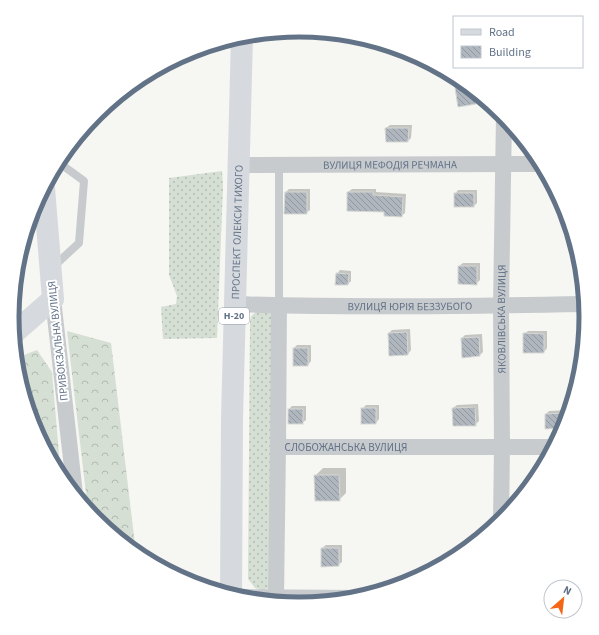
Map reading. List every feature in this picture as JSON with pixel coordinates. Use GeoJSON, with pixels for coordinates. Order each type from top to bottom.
{"type":"FeatureCollection","features":[{"type":"Feature","properties":{"kind":"main road","name":"ПРОСПЕКТ ОЛЕКСИ ТИХОГО"},"geometry":{"type":"LineString","coordinates":[[231,589],[234,304],[242,43]]}},
{"type":"Feature","properties":{"kind":"main road","name":"ПРИВОКЗАЛЬНА ВУЛИЦЯ"},"geometry":{"type":"LineString","coordinates":[[45,199],[53,298]]}},
{"type":"Feature","properties":{"kind":"main road"},"geometry":{"type":"LineString","coordinates":[[20,328],[53,298]]}},
{"type":"Feature","properties":{"kind":"street","name":"ЯКОВЛІВСЬКА ВУЛИЦЯ"},"geometry":{"type":"LineString","coordinates":[[501,512],[501,306],[504,126]]}},
{"type":"Feature","properties":{"kind":"street","name":"ВУЛИЦЯ МЕФОДІЯ РЕЧМАНА"},"geometry":{"type":"LineString","coordinates":[[238,164],[534,164]]}},
{"type":"Feature","properties":{"kind":"street","name":"ПРИВОКЗАЛЬНА ВУЛИЦЯ"},"geometry":{"type":"LineString","coordinates":[[53,298],[74,484]]}},
{"type":"Feature","properties":{"kind":"street","name":"ВУЛИЦЯ ЮРІЯ БЕЗЗУБОГО"},"geometry":{"type":"LineString","coordinates":[[234,304],[279,306],[501,306],[579,304]]}},
{"type":"Feature","properties":{"kind":"street","name":"СЛОБОЖАНСЬКА ВУЛИЦЯ"},"geometry":{"type":"LineString","coordinates":[[279,306],[278,447],[548,448]]}},
{"type":"Feature","properties":{"kind":"street"},"geometry":{"type":"LineString","coordinates":[[276,597],[278,447]]}},
{"type":"Feature","properties":{"kind":"lane"},"geometry":{"type":"LineString","coordinates":[[279,165],[279,306]]}},
{"type":"Feature","properties":{"kind":"lane"},"geometry":{"type":"LineString","coordinates":[[51,269],[79,243],[84,181],[64,166]]}},
{"type":"Feature","properties":{"kind":"green space"},"geometry":{"type":"Polygon","coordinates":[[[222,171],[223,187],[217,338],[163,339],[161,307],[176,304],[177,296],[169,275],[169,178],[222,171]]]}},
{"type":"Feature","properties":{"kind":"green space"},"geometry":{"type":"Polygon","coordinates":[[[257,312],[269,312],[272,314],[270,587],[264,591],[255,588],[248,579],[250,322],[251,316],[257,312]]]}},
{"type":"Feature","properties":{"kind":"green space"},"geometry":{"type":"Polygon","coordinates":[[[67,331],[111,343],[135,544],[101,516],[87,499],[67,331]]]}},
{"type":"Feature","properties":{"kind":"green space"},"geometry":{"type":"Polygon","coordinates":[[[37,350],[52,372],[60,462],[40,425],[24,372],[21,356],[37,350]]]}},
{"type":"Feature","properties":{"kind":"building"},"geometry":{"type":"Polygon","coordinates":[[[460,87],[470,95],[475,100],[476,104],[458,107],[455,88],[460,87]]]}},
{"type":"Feature","properties":{"kind":"building"},"geometry":{"type":"Polygon","coordinates":[[[385,128],[409,128],[408,142],[386,142],[385,128]]]}},
{"type":"Feature","properties":{"kind":"building"},"geometry":{"type":"Polygon","coordinates":[[[285,192],[307,192],[307,214],[284,214],[285,192]]]}},
{"type":"Feature","properties":{"kind":"building"},"geometry":{"type":"Polygon","coordinates":[[[347,192],[373,192],[373,195],[403,197],[402,217],[384,216],[384,212],[347,211],[347,192]]]}},
{"type":"Feature","properties":{"kind":"building"},"geometry":{"type":"Polygon","coordinates":[[[454,193],[474,193],[474,207],[454,207],[454,193]]]}},
{"type":"Feature","properties":{"kind":"building"},"geometry":{"type":"Polygon","coordinates":[[[458,266],[477,266],[477,285],[458,284],[458,266]]]}},
{"type":"Feature","properties":{"kind":"building"},"geometry":{"type":"Polygon","coordinates":[[[336,273],[349,274],[348,285],[335,285],[336,273]]]}},
{"type":"Feature","properties":{"kind":"building"},"geometry":{"type":"Polygon","coordinates":[[[407,332],[408,355],[389,356],[388,333],[407,332]]]}},
{"type":"Feature","properties":{"kind":"building"},"geometry":{"type":"Polygon","coordinates":[[[523,333],[544,334],[544,353],[523,353],[523,333]]]}},
{"type":"Feature","properties":{"kind":"building"},"geometry":{"type":"Polygon","coordinates":[[[479,337],[480,356],[462,358],[461,338],[479,337]]]}},
{"type":"Feature","properties":{"kind":"building"},"geometry":{"type":"Polygon","coordinates":[[[293,348],[308,348],[308,366],[293,366],[293,348]]]}},
{"type":"Feature","properties":{"kind":"building"},"geometry":{"type":"Polygon","coordinates":[[[475,407],[476,426],[453,426],[452,408],[475,407]]]}},
{"type":"Feature","properties":{"kind":"building"},"geometry":{"type":"Polygon","coordinates":[[[361,408],[376,408],[376,424],[361,424],[361,408]]]}},
{"type":"Feature","properties":{"kind":"building"},"geometry":{"type":"Polygon","coordinates":[[[288,409],[303,409],[303,424],[288,424],[288,409]]]}},
{"type":"Feature","properties":{"kind":"building"},"geometry":{"type":"Polygon","coordinates":[[[563,413],[557,428],[545,429],[545,414],[563,413]]]}},
{"type":"Feature","properties":{"kind":"building"},"geometry":{"type":"Polygon","coordinates":[[[314,475],[339,475],[340,501],[315,501],[314,475]]]}},
{"type":"Feature","properties":{"kind":"building"},"geometry":{"type":"Polygon","coordinates":[[[321,548],[339,548],[339,566],[321,567],[321,548]]]}}]}
